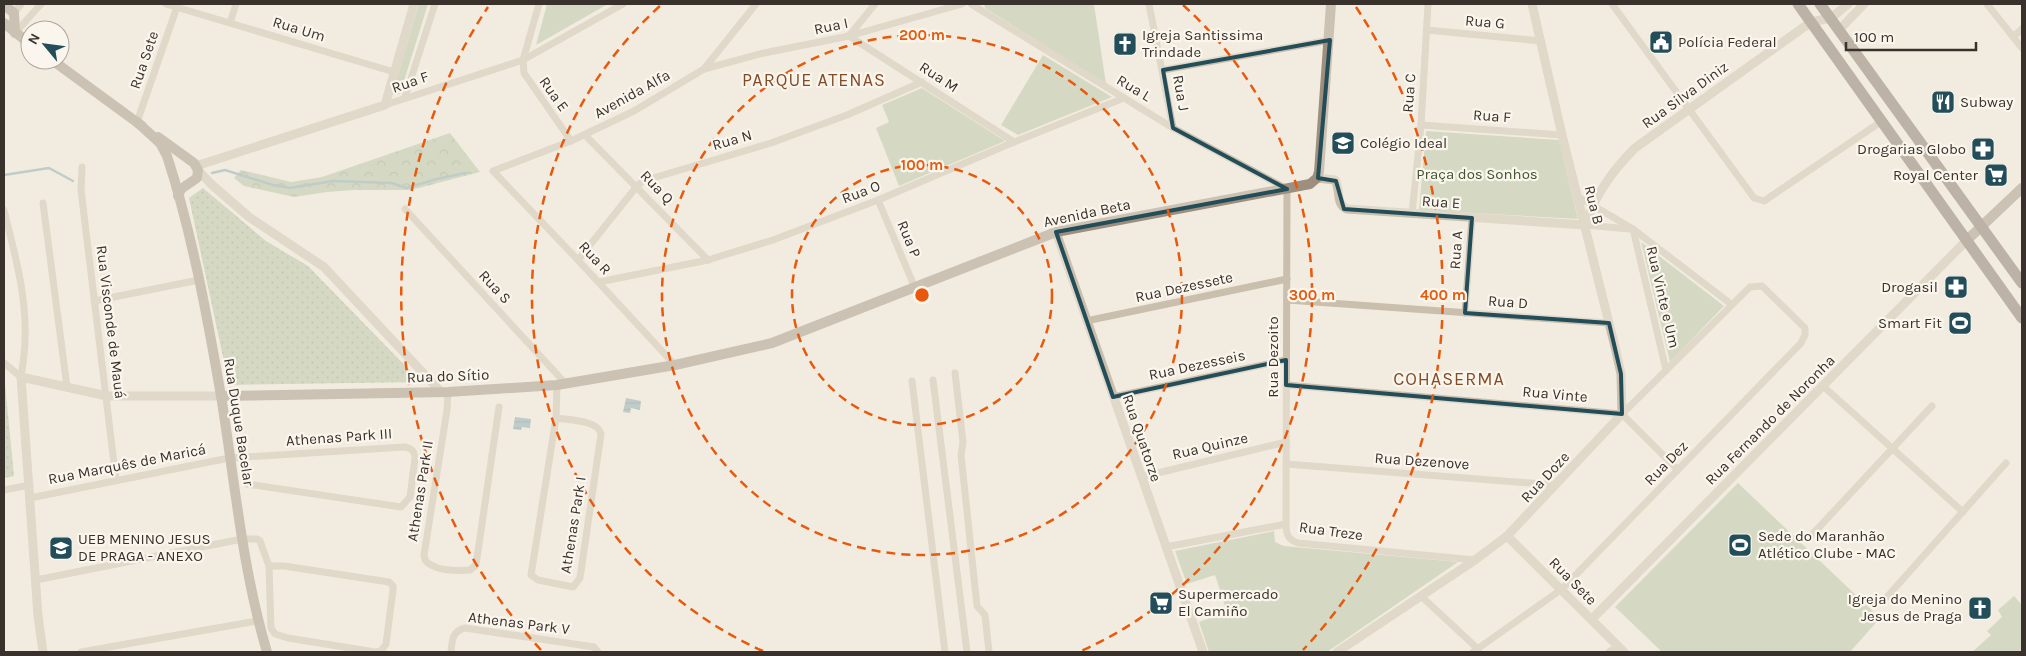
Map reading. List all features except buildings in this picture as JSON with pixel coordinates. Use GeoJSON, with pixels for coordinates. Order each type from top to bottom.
{"type":"FeatureCollection","features":[{"type":"Feature","properties":{"kind":"main road"},"geometry":{"type":"LineString","coordinates":[[1317,178],[1330,40],[1331,4]]}},
{"type":"Feature","properties":{"kind":"main road"},"geometry":{"type":"LineString","coordinates":[[1798,4],[2022,318]]}},
{"type":"Feature","properties":{"kind":"main road"},"geometry":{"type":"LineString","coordinates":[[1820,4],[2022,283]]}},
{"type":"Feature","properties":{"kind":"main road"},"geometry":{"type":"LineString","coordinates":[[4,5],[14,13],[15,33]]}},
{"type":"Feature","properties":{"kind":"main road"},"geometry":{"type":"LineString","coordinates":[[1823,39],[1831,18]]}},
{"type":"Feature","properties":{"kind":"main road"},"geometry":{"type":"LineString","coordinates":[[4,23],[20,37]]}},
{"type":"Feature","properties":{"kind":"main road"},"geometry":{"type":"LineString","coordinates":[[66,70],[195,165]]}},
{"type":"Feature","properties":{"kind":"main road","name":"Rua Duque Bacelar"},"geometry":{"type":"LineString","coordinates":[[137,122],[160,144],[167,156],[199,280],[221,396],[242,539],[257,620],[267,652]]}},
{"type":"Feature","properties":{"kind":"main road"},"geometry":{"type":"LineString","coordinates":[[178,196],[181,190],[191,184],[197,178],[195,165],[188,159],[179,161],[173,167],[173,175],[180,184],[191,184]]}},
{"type":"Feature","properties":{"kind":"main road","name":"Avenida Beta"},"geometry":{"type":"LineString","coordinates":[[675,365],[772,343],[1056,232],[1287,189],[1310,184],[1317,178]]}},
{"type":"Feature","properties":{"kind":"main road"},"geometry":{"type":"LineString","coordinates":[[1967,240],[2022,188]]}},
{"type":"Feature","properties":{"kind":"main road","name":"Rua do Sítio"},"geometry":{"type":"LineString","coordinates":[[221,396],[444,392],[561,385],[675,365]]}},
{"type":"Feature","properties":{"kind":"street"},"geometry":{"type":"LineString","coordinates":[[14,13],[21,4]]}},
{"type":"Feature","properties":{"kind":"street"},"geometry":{"type":"LineString","coordinates":[[15,33],[42,4]]}},
{"type":"Feature","properties":{"kind":"street","name":"Rua Um"},"geometry":{"type":"LineString","coordinates":[[166,4],[394,72]]}},
{"type":"Feature","properties":{"kind":"street"},"geometry":{"type":"LineString","coordinates":[[230,23],[236,4]]}},
{"type":"Feature","properties":{"kind":"street"},"geometry":{"type":"LineString","coordinates":[[385,105],[414,4]]}},
{"type":"Feature","properties":{"kind":"street"},"geometry":{"type":"LineString","coordinates":[[405,97],[435,4]]}},
{"type":"Feature","properties":{"kind":"street"},"geometry":{"type":"LineString","coordinates":[[523,60],[539,4]]}},
{"type":"Feature","properties":{"kind":"street","name":"Rua F"},"geometry":{"type":"LineString","coordinates":[[195,165],[523,60],[623,4]]}},
{"type":"Feature","properties":{"kind":"street","name":"Avenida Alfa"},"geometry":{"type":"LineString","coordinates":[[493,171],[585,135],[634,111],[704,69],[756,4]]}},
{"type":"Feature","properties":{"kind":"street"},"geometry":{"type":"LineString","coordinates":[[849,36],[875,4]]}},
{"type":"Feature","properties":{"kind":"street","name":"Rua I"},"geometry":{"type":"LineString","coordinates":[[704,69],[764,53],[849,36],[962,4]]}},
{"type":"Feature","properties":{"kind":"street","name":"Rua L"},"geometry":{"type":"LineString","coordinates":[[971,4],[1173,128],[1287,189]]}},
{"type":"Feature","properties":{"kind":"street","name":"Rua J"},"geometry":{"type":"LineString","coordinates":[[1149,4],[1173,128]]}},
{"type":"Feature","properties":{"kind":"street","name":"Rua C"},"geometry":{"type":"LineString","coordinates":[[1412,214],[1421,125],[1428,4]]}},
{"type":"Feature","properties":{"kind":"street","name":"Rua B"},"geometry":{"type":"LineString","coordinates":[[1532,4],[1621,374],[1622,414]]}},
{"type":"Feature","properties":{"kind":"street"},"geometry":{"type":"LineString","coordinates":[[1612,4],[1754,198],[1760,201],[1764,201],[1882,121]]}},
{"type":"Feature","properties":{"kind":"street"},"geometry":{"type":"LineString","coordinates":[[1831,18],[1848,4]]}},
{"type":"Feature","properties":{"kind":"street"},"geometry":{"type":"LineString","coordinates":[[1839,30],[1864,4]]}},
{"type":"Feature","properties":{"kind":"street"},"geometry":{"type":"LineString","coordinates":[[1987,4],[2022,48]]}},
{"type":"Feature","properties":{"kind":"street","name":"Rua Sete"},"geometry":{"type":"LineString","coordinates":[[137,122],[177,7]]}},
{"type":"Feature","properties":{"kind":"street","name":"Rua Silva Diniz"},"geometry":{"type":"LineString","coordinates":[[1585,225],[1593,204],[1609,177],[1635,148],[1811,22],[1831,18]]}},
{"type":"Feature","properties":{"kind":"street"},"geometry":{"type":"LineString","coordinates":[[2014,36],[2022,29]]}},
{"type":"Feature","properties":{"kind":"street","name":"Rua G"},"geometry":{"type":"LineString","coordinates":[[1427,30],[1541,41]]}},
{"type":"Feature","properties":{"kind":"street","name":"Rua M"},"geometry":{"type":"LineString","coordinates":[[849,36],[1014,142]]}},
{"type":"Feature","properties":{"kind":"street"},"geometry":{"type":"LineString","coordinates":[[1163,70],[1330,40]]}},
{"type":"Feature","properties":{"kind":"street","name":"Rua E"},"geometry":{"type":"LineString","coordinates":[[523,60],[526,79],[571,141]]}},
{"type":"Feature","properties":{"kind":"street","name":"Rua N"},"geometry":{"type":"LineString","coordinates":[[578,260],[637,186],[651,178],[771,143],[847,115],[922,82]]}},
{"type":"Feature","properties":{"kind":"street","name":"Rua O"},"geometry":{"type":"LineString","coordinates":[[599,282],[708,260],[774,240],[878,200],[1124,98]]}},
{"type":"Feature","properties":{"kind":"street","name":"Rua F"},"geometry":{"type":"LineString","coordinates":[[1421,125],[1562,135]]}},
{"type":"Feature","properties":{"kind":"street","name":"Rua Q"},"geometry":{"type":"LineString","coordinates":[[585,135],[708,260]]}},
{"type":"Feature","properties":{"kind":"street"},"geometry":{"type":"LineString","coordinates":[[195,165],[211,184],[267,230],[324,267],[444,392]]}},
{"type":"Feature","properties":{"kind":"street","name":"Rua Visconde de Mauá"},"geometry":{"type":"LineString","coordinates":[[82,167],[81,190],[116,480]]}},
{"type":"Feature","properties":{"kind":"street","name":"Rua R"},"geometry":{"type":"LineString","coordinates":[[493,171],[675,365]]}},
{"type":"Feature","properties":{"kind":"street","name":"Rua E"},"geometry":{"type":"LineString","coordinates":[[1317,178],[1333,179],[1336,181],[1339,202],[1344,208],[1585,225]]}},
{"type":"Feature","properties":{"kind":"street"},"geometry":{"type":"LineString","coordinates":[[191,184],[201,179],[211,184]]}},
{"type":"Feature","properties":{"kind":"street","name":"Rua Dezoito"},"geometry":{"type":"LineString","coordinates":[[1286,524],[1287,189]]}},
{"type":"Feature","properties":{"kind":"street"},"geometry":{"type":"LineString","coordinates":[[1578,196],[1633,229],[1731,304]]}},
{"type":"Feature","properties":{"kind":"street","name":"Rua P"},"geometry":{"type":"LineString","coordinates":[[878,200],[915,288]]}},
{"type":"Feature","properties":{"kind":"street"},"geometry":{"type":"LineString","coordinates":[[43,203],[67,387]]}},
{"type":"Feature","properties":{"kind":"street","name":"Rua S"},"geometry":{"type":"LineString","coordinates":[[405,209],[561,385]]}},
{"type":"Feature","properties":{"kind":"street"},"geometry":{"type":"LineString","coordinates":[[4,210],[15,254],[23,304],[26,338],[21,377],[39,628],[43,652]]}},
{"type":"Feature","properties":{"kind":"street","name":"Rua A"},"geometry":{"type":"LineString","coordinates":[[1465,313],[1472,218]]}},
{"type":"Feature","properties":{"kind":"street"},"geometry":{"type":"LineString","coordinates":[[1585,225],[1633,229]]}},
{"type":"Feature","properties":{"kind":"street","name":"Rua Vinte e Um"},"geometry":{"type":"LineString","coordinates":[[1633,229],[1666,370]]}},
{"type":"Feature","properties":{"kind":"street","name":"Rua Quatorze"},"geometry":{"type":"LineString","coordinates":[[1056,232],[1203,652]]}},
{"type":"Feature","properties":{"kind":"street","name":"Rua Fernando de Noronha"},"geometry":{"type":"LineString","coordinates":[[1592,619],[1967,240]]}},
{"type":"Feature","properties":{"kind":"street","name":"Rua Dezessete"},"geometry":{"type":"LineString","coordinates":[[1086,321],[1287,279]]}},
{"type":"Feature","properties":{"kind":"street"},"geometry":{"type":"LineString","coordinates":[[94,301],[199,280]]}},
{"type":"Feature","properties":{"kind":"street","name":"Rua Dez"},"geometry":{"type":"LineString","coordinates":[[1475,650],[1562,589],[1801,343],[1805,336],[1802,325],[1762,286],[1754,285],[1747,289]]}},
{"type":"Feature","properties":{"kind":"street","name":"Rua Doze"},"geometry":{"type":"LineString","coordinates":[[1337,652],[1475,560],[1507,536],[1622,414],[1747,289]]}},
{"type":"Feature","properties":{"kind":"street","name":"Rua D"},"geometry":{"type":"LineString","coordinates":[[1287,300],[1609,323]]}},
{"type":"Feature","properties":{"kind":"street","name":"Rua Dezesseis"},"geometry":{"type":"LineString","coordinates":[[1113,397],[1286,360]]}},
{"type":"Feature","properties":{"kind":"street"},"geometry":{"type":"LineString","coordinates":[[4,363],[21,377],[107,396],[221,396]]}},
{"type":"Feature","properties":{"kind":"street"},"geometry":{"type":"LineString","coordinates":[[955,373],[963,442],[960,455],[977,606],[985,615],[989,652]]}},
{"type":"Feature","properties":{"kind":"street"},"geometry":{"type":"LineString","coordinates":[[933,380],[967,652]]}},
{"type":"Feature","properties":{"kind":"street"},"geometry":{"type":"LineString","coordinates":[[912,381],[945,652]]}},
{"type":"Feature","properties":{"kind":"street","name":"Athenas Park I"},"geometry":{"type":"LineString","coordinates":[[556,418],[594,425],[600,430],[601,434],[580,578],[573,587],[538,580],[531,575],[561,385]]}},
{"type":"Feature","properties":{"kind":"street","name":"Rua Vinte"},"geometry":{"type":"LineString","coordinates":[[1286,385],[1622,414]]}},
{"type":"Feature","properties":{"kind":"street"},"geometry":{"type":"LineString","coordinates":[[1823,386],[1962,512]]}},
{"type":"Feature","properties":{"kind":"street","name":"Athenas Park II"},"geometry":{"type":"LineString","coordinates":[[444,392],[447,410],[424,555],[425,560],[435,567],[465,571],[470,570],[476,565],[498,407]]}},
{"type":"Feature","properties":{"kind":"street"},"geometry":{"type":"LineString","coordinates":[[1809,538],[1932,406]]}},
{"type":"Feature","properties":{"kind":"street"},"geometry":{"type":"LineString","coordinates":[[1622,414],[1678,470]]}},
{"type":"Feature","properties":{"kind":"street","name":"Rua Quinze"},"geometry":{"type":"LineString","coordinates":[[1141,477],[1286,442]]}},
{"type":"Feature","properties":{"kind":"street","name":"Athenas Park III"},"geometry":{"type":"LineString","coordinates":[[229,458],[404,447],[410,448],[414,452],[415,458],[410,497],[401,507],[247,484]]}},
{"type":"Feature","properties":{"kind":"street","name":"Rua Marquês de Maricá"},"geometry":{"type":"LineString","coordinates":[[30,498],[229,458]]}},
{"type":"Feature","properties":{"kind":"street"},"geometry":{"type":"LineString","coordinates":[[1887,597],[2006,463]]}},
{"type":"Feature","properties":{"kind":"street","name":"Rua Dezenove"},"geometry":{"type":"LineString","coordinates":[[1286,464],[1556,485]]}},
{"type":"Feature","properties":{"kind":"street"},"geometry":{"type":"LineString","coordinates":[[4,490],[30,485]]}},
{"type":"Feature","properties":{"kind":"street","name":"Rua Treze"},"geometry":{"type":"LineString","coordinates":[[1166,547],[1286,524],[1287,536],[1298,543],[1475,560]]}},
{"type":"Feature","properties":{"kind":"street","name":"Rua Sete"},"geometry":{"type":"LineString","coordinates":[[1507,536],[1621,649]]}},
{"type":"Feature","properties":{"kind":"street"},"geometry":{"type":"LineString","coordinates":[[36,580],[242,539],[257,539],[260,541],[269,566],[271,628],[275,634],[288,638],[375,652],[383,649],[386,644],[393,590],[393,586],[389,582],[284,566],[269,566]]}},
{"type":"Feature","properties":{"kind":"street"},"geometry":{"type":"LineString","coordinates":[[1421,596],[1475,650]]}},
{"type":"Feature","properties":{"kind":"street"},"geometry":{"type":"LineString","coordinates":[[81,652],[257,620]]}},
{"type":"Feature","properties":{"kind":"street","name":"Athenas Park V"},"geometry":{"type":"LineString","coordinates":[[450,652],[453,636],[460,629],[465,628],[594,647],[598,652]]}},
{"type":"Feature","properties":{"kind":"street","name":"Rua Sete"},"geometry":{"type":"LineString","coordinates":[[1608,652],[1621,649]]}},
{"type":"Feature","properties":{"kind":"highlighted area"},"geometry":{"type":"Polygon","coordinates":[[[1330,40],[1318,178],[1336,181],[1344,209],[1472,218],[1465,313],[1609,323],[1621,374],[1622,414],[1286,385],[1286,360],[1113,397],[1056,232],[1287,189],[1173,128],[1163,70],[1330,40]]]}},
{"type":"Feature","properties":{"kind":"green space"},"geometry":{"type":"Polygon","coordinates":[[[419,4],[428,4],[400,94],[392,95],[419,4]]]}},
{"type":"Feature","properties":{"kind":"green space"},"geometry":{"type":"Polygon","coordinates":[[[547,4],[608,4],[536,45],[547,4]]]}},
{"type":"Feature","properties":{"kind":"green space"},"geometry":{"type":"Polygon","coordinates":[[[984,4],[1094,4],[1106,84],[985,8],[984,4]]]}},
{"type":"Feature","properties":{"kind":"green space"},"geometry":{"type":"Polygon","coordinates":[[[1043,55],[1112,97],[1018,135],[1001,125],[1043,55]]]}},
{"type":"Feature","properties":{"kind":"green space"},"geometry":{"type":"Polygon","coordinates":[[[922,88],[1005,141],[899,186],[876,128],[889,122],[882,105],[922,88]]]}},
{"type":"Feature","properties":{"kind":"green space","name":"Praça dos Sonhos"},"geometry":{"type":"Polygon","coordinates":[[[1426,131],[1559,140],[1578,219],[1419,210],[1426,131]]]}},
{"type":"Feature","properties":{"kind":"green space"},"geometry":{"type":"Polygon","coordinates":[[[450,133],[480,172],[411,190],[354,190],[294,197],[244,186],[234,178],[241,170],[291,182],[322,177],[450,133]]]}},
{"type":"Feature","properties":{"kind":"green space"},"geometry":{"type":"Polygon","coordinates":[[[203,188],[266,241],[308,266],[421,382],[229,385],[189,198],[203,188]]]}},
{"type":"Feature","properties":{"kind":"green space"},"geometry":{"type":"Polygon","coordinates":[[[1641,242],[1724,306],[1670,362],[1641,242]]]}},
{"type":"Feature","properties":{"kind":"green space"},"geometry":{"type":"Polygon","coordinates":[[[4,373],[14,476],[4,478],[4,373]]]}},
{"type":"Feature","properties":{"kind":"green space","name":"Sede do Maranhão Atlético Clube - MAC"},"geometry":{"type":"Polygon","coordinates":[[[1738,483],[1880,618],[1850,652],[1662,652],[1615,607],[1738,483]]]}},
{"type":"Feature","properties":{"kind":"green space"},"geometry":{"type":"Polygon","coordinates":[[[1274,531],[1275,542],[1284,546],[1458,562],[1327,652],[1209,652],[1199,622],[1227,612],[1215,575],[1187,584],[1175,551],[1274,531]]]}},
{"type":"Feature","properties":{"kind":"green space"},"geometry":{"type":"Polygon","coordinates":[[[2014,596],[2022,605],[2022,652],[1972,652],[1991,635],[1987,631],[2002,617],[1998,610],[2014,596]]]}},
{"type":"Feature","properties":{"kind":"water"},"geometry":{"type":"Polygon","coordinates":[[[626,398],[641,401],[640,410],[631,408],[630,413],[623,412],[626,398]]]}},
{"type":"Feature","properties":{"kind":"water"},"geometry":{"type":"Polygon","coordinates":[[[515,417],[531,419],[530,428],[513,429],[515,417]]]}},
{"type":"Feature","properties":{"kind":"waterway"},"geometry":{"type":"LineString","coordinates":[[4,175],[49,168],[73,181]]}},
{"type":"Feature","properties":{"kind":"waterway"},"geometry":{"type":"LineString","coordinates":[[212,173],[225,170],[273,185],[290,188],[333,181],[392,183],[406,188],[465,173]]}},
{"type":"Feature","properties":{"kind":"place","name":"Polícia Federal"},"geometry":{"type":"Point","coordinates":[1661,42]}},
{"type":"Feature","properties":{"kind":"place","name":"Igreja Santissima Trindade"},"geometry":{"type":"Point","coordinates":[1125,44]}},
{"type":"Feature","properties":{"kind":"place","name":"Subway"},"geometry":{"type":"Point","coordinates":[1943,102]}},
{"type":"Feature","properties":{"kind":"place","name":"Colégio Ideal"},"geometry":{"type":"Point","coordinates":[1343,143]}},
{"type":"Feature","properties":{"kind":"place","name":"Drogarias Globo"},"geometry":{"type":"Point","coordinates":[1983,149]}},
{"type":"Feature","properties":{"kind":"place","name":"Royal Center"},"geometry":{"type":"Point","coordinates":[1996,175]}},
{"type":"Feature","properties":{"kind":"place","name":"Drogasil"},"geometry":{"type":"Point","coordinates":[1956,287]}},
{"type":"Feature","properties":{"kind":"place","name":"Smart Fit"},"geometry":{"type":"Point","coordinates":[1960,323]}},
{"type":"Feature","properties":{"kind":"place","name":"Sede do Maranhão Atlético Clube - MAC"},"geometry":{"type":"Point","coordinates":[1740,545]}},
{"type":"Feature","properties":{"kind":"place","name":"UEB MENINO JESUS DE PRAGA - ANEXO"},"geometry":{"type":"Point","coordinates":[61,548]}},
{"type":"Feature","properties":{"kind":"place","name":"Supermercado El Camiño"},"geometry":{"type":"Point","coordinates":[1161,603]}},
{"type":"Feature","properties":{"kind":"place","name":"Igreja do Menino Jesus de Praga"},"geometry":{"type":"Point","coordinates":[1980,608]}},
{"type":"Feature","properties":{"kind":"district","name":"PARQUE ATENAS"},"geometry":{"type":"Point","coordinates":[814,80]}},
{"type":"Feature","properties":{"kind":"district","name":"COHASERMA"},"geometry":{"type":"Point","coordinates":[1449,379]}}]}
